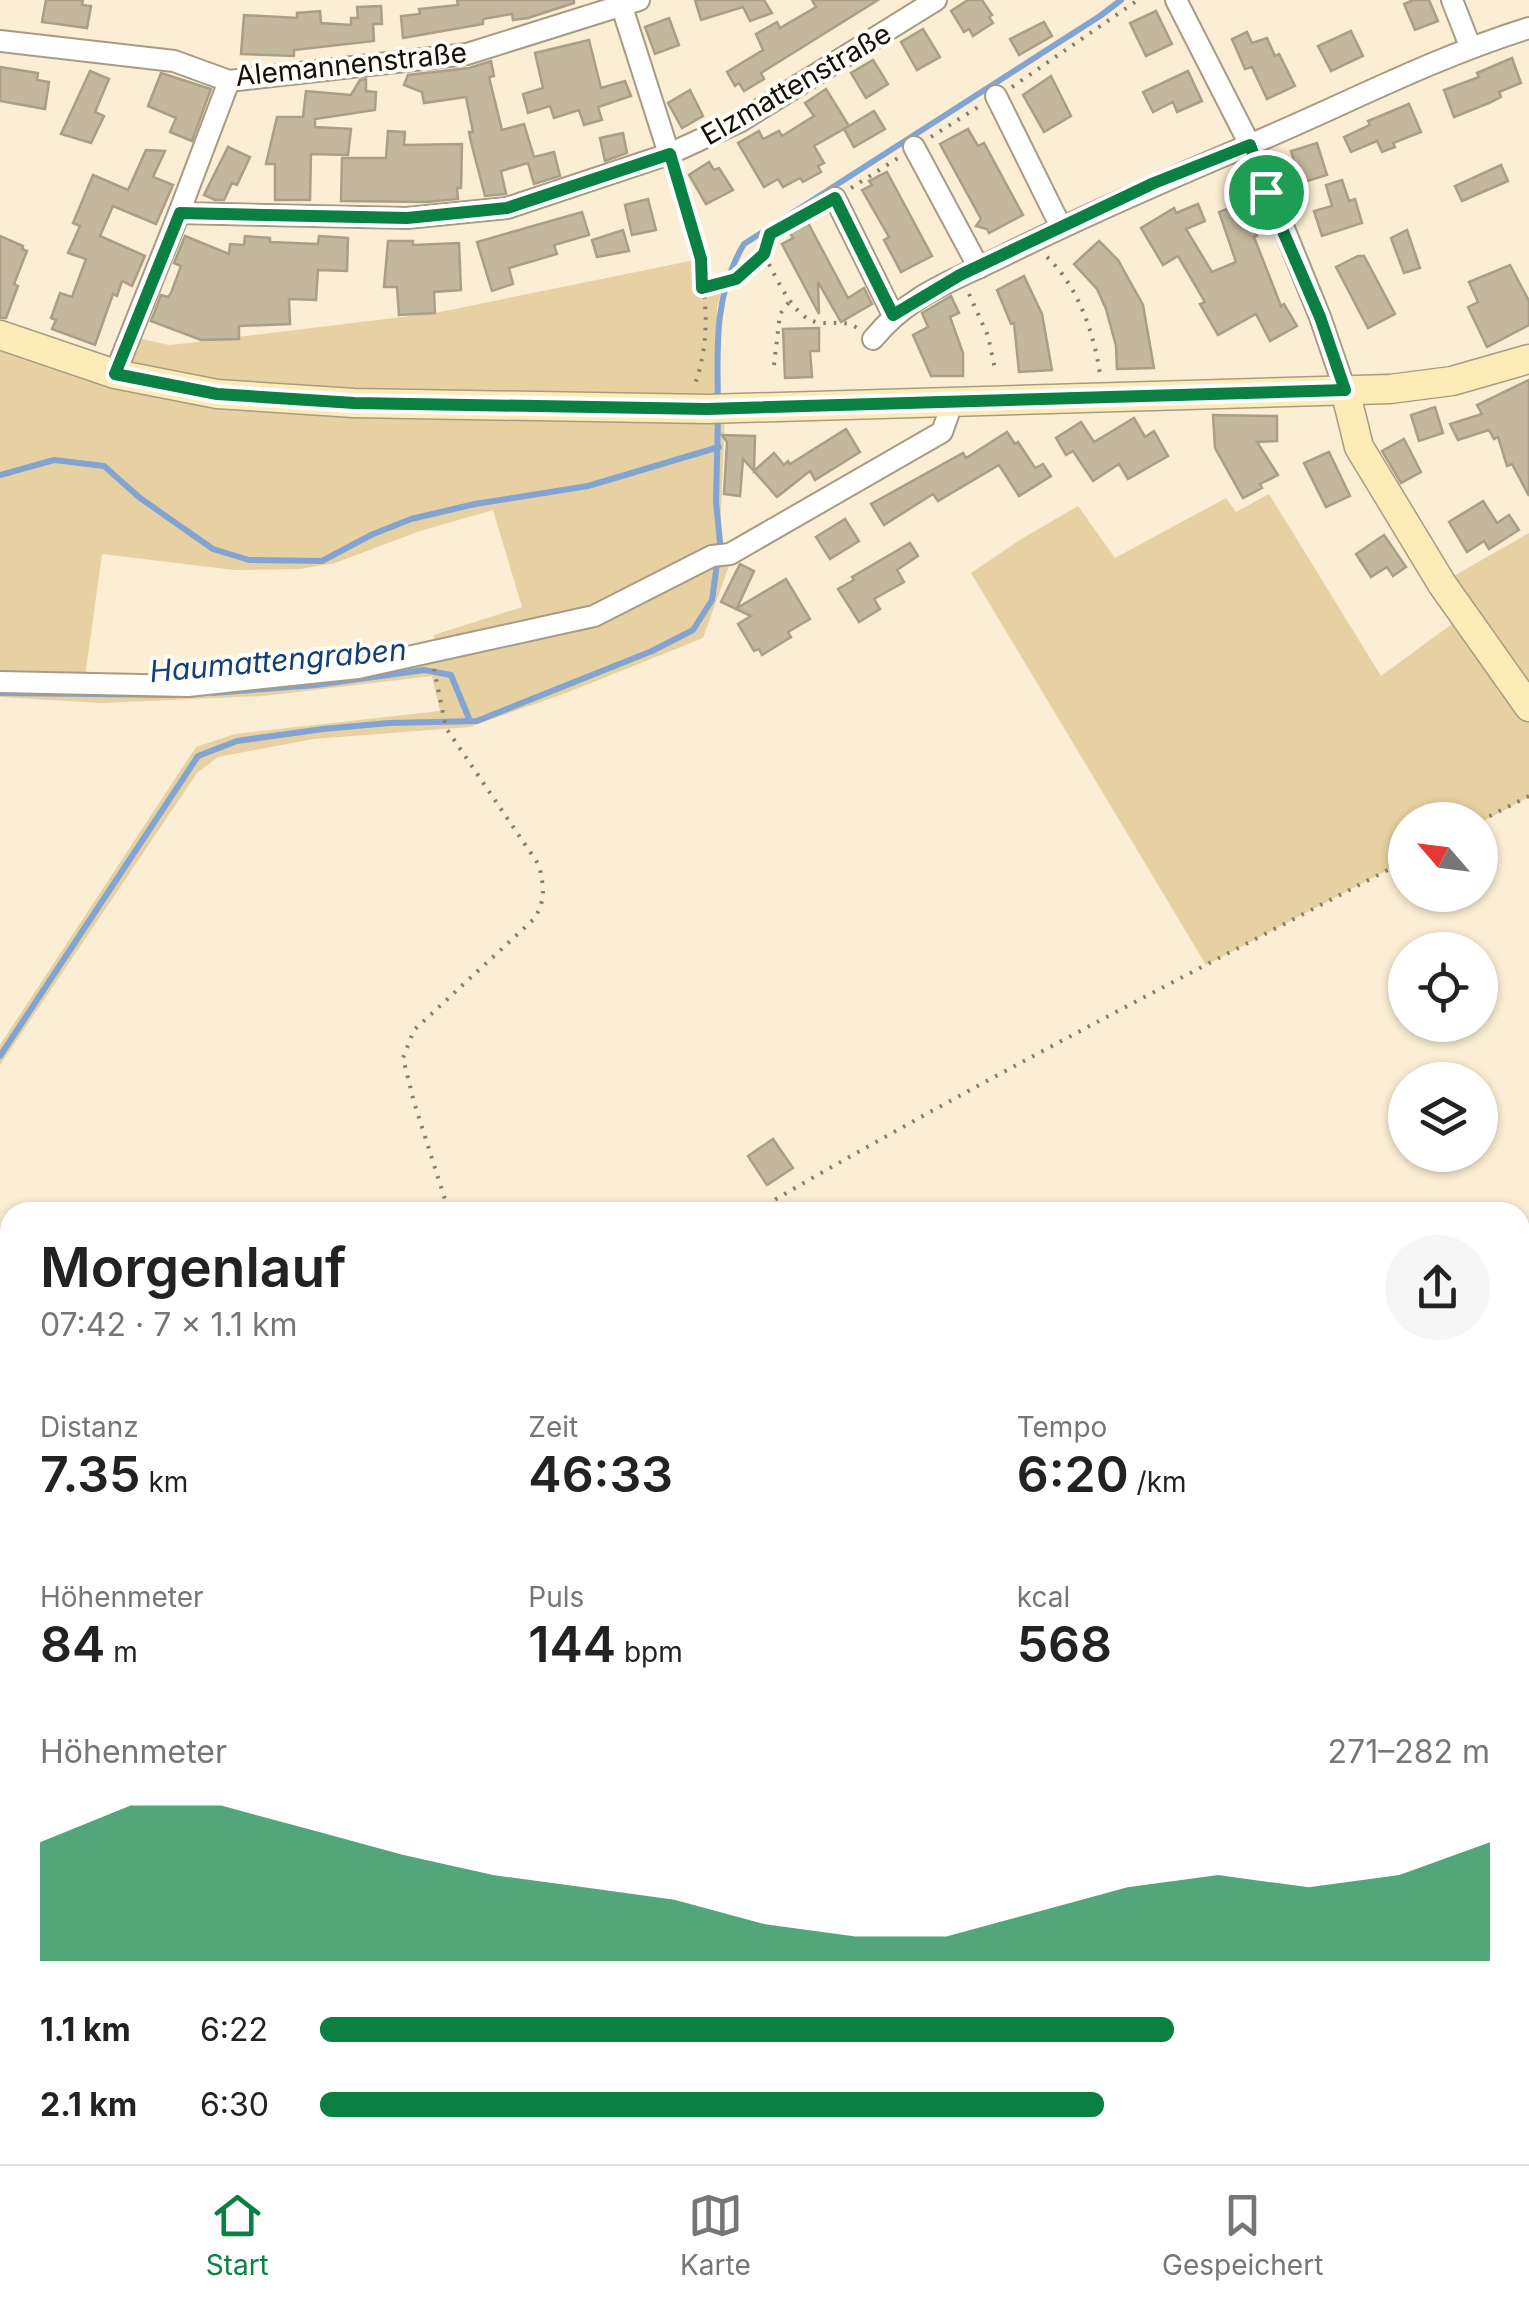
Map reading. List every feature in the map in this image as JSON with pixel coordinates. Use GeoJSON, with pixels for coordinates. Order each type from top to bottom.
{"type":"FeatureCollection","features":[{"type":"Feature","properties":{"kind":"street","name":"Elzmattenstraße"},"geometry":{"type":"LineString","coordinates":[[180,213],[407,218],[507,208],[670,154],[741,121],[936,0]]}},
{"type":"Feature","properties":{"kind":"street"},"geometry":{"type":"LineString","coordinates":[[1176,0],[1250,145],[1320,317],[1345,390],[1358,447],[1442,584],[1529,707]]}},
{"type":"Feature","properties":{"kind":"street"},"geometry":{"type":"LineString","coordinates":[[1452,0],[1470,46]]}},
{"type":"Feature","properties":{"kind":"street"},"geometry":{"type":"LineString","coordinates":[[630,4],[670,154]]}},
{"type":"Feature","properties":{"kind":"street","name":"Alemannenstraße"},"geometry":{"type":"LineString","coordinates":[[0,41],[174,61],[229,80],[467,54],[630,4]]}},
{"type":"Feature","properties":{"kind":"street"},"geometry":{"type":"LineString","coordinates":[[873,339],[893,315],[969,271],[1060,227],[1470,46],[1529,28]]}},
{"type":"Feature","properties":{"kind":"street"},"geometry":{"type":"LineString","coordinates":[[115,374],[229,80]]}},
{"type":"Feature","properties":{"kind":"street"},"geometry":{"type":"LineString","coordinates":[[996,96],[1060,227]]}},
{"type":"Feature","properties":{"kind":"street"},"geometry":{"type":"LineString","coordinates":[[914,147],[969,271]]}},
{"type":"Feature","properties":{"kind":"street"},"geometry":{"type":"LineString","coordinates":[[835,198],[893,315]]}},
{"type":"Feature","properties":{"kind":"street"},"geometry":{"type":"LineString","coordinates":[[0,336],[115,374],[217,394],[354,403],[707,409],[1420,387],[1472,377],[1529,359]]}},
{"type":"Feature","properties":{"kind":"street"},"geometry":{"type":"LineString","coordinates":[[0,682],[188,686],[358,668],[594,616],[721,555],[942,432],[953,401]]}},
{"type":"Feature","properties":{"kind":"path"},"geometry":{"type":"LineString","coordinates":[[702,288],[736,279],[764,254],[770,234],[835,198],[996,96],[1138,0]]}},
{"type":"Feature","properties":{"kind":"path"},"geometry":{"type":"LineString","coordinates":[[670,154],[701,259],[705,328],[698,375]]}},
{"type":"Feature","properties":{"kind":"path"},"geometry":{"type":"LineString","coordinates":[[1030,242],[1057,267],[1076,298],[1096,344],[1101,378]]}},
{"type":"Feature","properties":{"kind":"path"},"geometry":{"type":"LineString","coordinates":[[764,254],[789,302],[810,320],[849,322],[873,339]]}},
{"type":"Feature","properties":{"kind":"path"},"geometry":{"type":"LineString","coordinates":[[969,271],[995,369]]}},
{"type":"Feature","properties":{"kind":"path"},"geometry":{"type":"LineString","coordinates":[[774,365],[780,314],[789,302]]}},
{"type":"Feature","properties":{"kind":"path"},"geometry":{"type":"LineString","coordinates":[[431,654],[446,728],[539,865],[544,888],[543,905],[534,919],[414,1030],[403,1058],[446,1202]]}},
{"type":"Feature","properties":{"kind":"path"},"geometry":{"type":"LineString","coordinates":[[1498,812],[1529,796]]}},
{"type":"Feature","properties":{"kind":"path"},"geometry":{"type":"LineString","coordinates":[[771,1202],[924,1112],[1388,870]]}},
{"type":"Feature","properties":{"kind":"shaded area"},"geometry":{"type":"Polygon","coordinates":[[[700,259],[700,290],[723,285],[717,308],[716,403],[725,414],[720,533],[730,563],[703,638],[469,727],[313,739],[218,757],[197,773],[0,1065],[0,1045],[196,747],[235,734],[440,711],[432,676],[263,696],[101,703],[0,697],[0,684],[84,687],[432,652],[434,635],[522,607],[493,510],[420,531],[335,563],[300,569],[234,570],[102,554],[84,684],[0,678],[0,335],[114,374],[129,336],[169,345],[435,313],[700,259]]]}},
{"type":"Feature","properties":{"kind":"shaded area"},"geometry":{"type":"Polygon","coordinates":[[[1269,494],[1381,676],[1456,621],[1452,577],[1529,533],[1529,797],[1498,813],[1498,802],[1388,802],[1388,870],[1206,965],[971,573],[1078,506],[1115,558],[1226,498],[1236,512],[1269,494]]]}},
{"type":"Feature","properties":{"kind":"building"},"geometry":{"type":"Polygon","coordinates":[[[46,0],[83,0],[82,5],[91,6],[87,28],[42,22],[46,0]]]}},
{"type":"Feature","properties":{"kind":"building"},"geometry":{"type":"Polygon","coordinates":[[[457,0],[574,3],[528,18],[513,20],[512,14],[483,19],[483,24],[403,38],[401,16],[420,14],[419,9],[458,5],[457,0]]]}},
{"type":"Feature","properties":{"kind":"building"},"geometry":{"type":"Polygon","coordinates":[[[695,0],[764,0],[772,13],[750,21],[743,7],[701,20],[695,0]]]}},
{"type":"Feature","properties":{"kind":"building"},"geometry":{"type":"Polygon","coordinates":[[[812,0],[878,0],[761,73],[764,79],[744,91],[739,83],[735,86],[727,72],[763,50],[756,34],[777,22],[780,28],[816,7],[812,0]]]}},
{"type":"Feature","properties":{"kind":"building"},"geometry":{"type":"Polygon","coordinates":[[[968,0],[982,0],[992,15],[989,17],[993,23],[973,36],[969,29],[964,32],[951,11],[968,0]]]}},
{"type":"Feature","properties":{"kind":"building"},"geometry":{"type":"Polygon","coordinates":[[[1429,0],[1438,21],[1415,30],[1404,4],[1429,0]]]}},
{"type":"Feature","properties":{"kind":"building"},"geometry":{"type":"Polygon","coordinates":[[[381,6],[382,24],[373,24],[374,41],[294,50],[294,56],[241,54],[244,15],[297,18],[297,13],[320,11],[321,23],[351,25],[351,18],[358,18],[357,7],[381,6]]]}},
{"type":"Feature","properties":{"kind":"building"},"geometry":{"type":"Polygon","coordinates":[[[1156,11],[1172,44],[1146,56],[1130,23],[1156,11]]]}},
{"type":"Feature","properties":{"kind":"building"},"geometry":{"type":"Polygon","coordinates":[[[669,18],[679,45],[655,54],[645,27],[669,18]]]}},
{"type":"Feature","properties":{"kind":"building"},"geometry":{"type":"Polygon","coordinates":[[[1044,22],[1052,36],[1019,55],[1010,39],[1044,22]]]}},
{"type":"Feature","properties":{"kind":"building"},"geometry":{"type":"Polygon","coordinates":[[[923,29],[940,57],[917,70],[901,42],[923,29]]]}},
{"type":"Feature","properties":{"kind":"building"},"geometry":{"type":"Polygon","coordinates":[[[1351,31],[1363,56],[1331,71],[1318,46],[1351,31]]]}},
{"type":"Feature","properties":{"kind":"building"},"geometry":{"type":"Polygon","coordinates":[[[1247,32],[1252,43],[1267,38],[1295,86],[1267,99],[1252,67],[1245,69],[1232,39],[1247,32]]]}},
{"type":"Feature","properties":{"kind":"building"},"geometry":{"type":"Polygon","coordinates":[[[589,40],[601,88],[625,81],[631,96],[598,107],[602,120],[584,125],[579,110],[554,118],[550,106],[528,113],[523,94],[543,88],[535,53],[589,40]]]}},
{"type":"Feature","properties":{"kind":"building"},"geometry":{"type":"Polygon","coordinates":[[[1512,58],[1521,83],[1499,92],[1501,97],[1454,117],[1444,90],[1479,77],[1477,73],[1512,58]]]}},
{"type":"Feature","properties":{"kind":"building"},"geometry":{"type":"Polygon","coordinates":[[[873,60],[888,84],[866,98],[851,73],[873,60]]]}},
{"type":"Feature","properties":{"kind":"building"},"geometry":{"type":"Polygon","coordinates":[[[491,61],[494,76],[489,77],[502,130],[524,124],[534,157],[554,152],[560,176],[534,184],[528,163],[501,171],[506,194],[485,196],[469,132],[473,132],[466,97],[424,103],[422,92],[404,85],[408,75],[469,68],[491,61]]]}},
{"type":"Feature","properties":{"kind":"building"},"geometry":{"type":"Polygon","coordinates":[[[0,67],[38,73],[37,80],[49,82],[45,109],[0,101],[0,67]]]}},
{"type":"Feature","properties":{"kind":"building"},"geometry":{"type":"Polygon","coordinates":[[[90,71],[109,79],[95,112],[104,116],[91,143],[61,134],[90,71]]]}},
{"type":"Feature","properties":{"kind":"building"},"geometry":{"type":"Polygon","coordinates":[[[1188,71],[1202,101],[1177,112],[1173,102],[1153,112],[1143,92],[1188,71]]]}},
{"type":"Feature","properties":{"kind":"building"},"geometry":{"type":"Polygon","coordinates":[[[161,73],[211,89],[192,141],[170,132],[176,118],[148,106],[161,73]]]}},
{"type":"Feature","properties":{"kind":"building"},"geometry":{"type":"Polygon","coordinates":[[[1051,76],[1071,116],[1044,132],[1023,95],[1051,76]]]}},
{"type":"Feature","properties":{"kind":"building"},"geometry":{"type":"Polygon","coordinates":[[[366,79],[366,91],[376,92],[375,110],[315,119],[315,127],[351,129],[348,155],[311,154],[310,200],[275,200],[275,164],[266,164],[277,117],[303,117],[306,91],[351,95],[360,80],[366,79]]]}},
{"type":"Feature","properties":{"kind":"building"},"geometry":{"type":"Polygon","coordinates":[[[826,89],[849,126],[814,146],[824,163],[818,166],[821,172],[803,182],[800,178],[783,187],[778,179],[764,187],[738,143],[759,131],[763,139],[779,131],[782,136],[814,116],[805,103],[826,89]]]}},
{"type":"Feature","properties":{"kind":"building"},"geometry":{"type":"Polygon","coordinates":[[[690,90],[703,116],[682,128],[668,103],[690,90]]]}},
{"type":"Feature","properties":{"kind":"building"},"geometry":{"type":"Polygon","coordinates":[[[1409,104],[1421,132],[1382,152],[1377,141],[1351,152],[1344,137],[1370,125],[1368,121],[1409,104]]]}},
{"type":"Feature","properties":{"kind":"building"},"geometry":{"type":"Polygon","coordinates":[[[874,111],[885,129],[854,147],[844,129],[874,111]]]}},
{"type":"Feature","properties":{"kind":"building"},"geometry":{"type":"Polygon","coordinates":[[[968,129],[978,146],[984,143],[1023,215],[989,233],[976,226],[981,219],[940,144],[968,129]]]}},
{"type":"Feature","properties":{"kind":"building"},"geometry":{"type":"Polygon","coordinates":[[[388,131],[405,132],[404,145],[462,144],[458,199],[341,201],[342,158],[386,158],[388,131]]]}},
{"type":"Feature","properties":{"kind":"building"},"geometry":{"type":"Polygon","coordinates":[[[623,133],[627,153],[605,161],[600,138],[623,133]]]}},
{"type":"Feature","properties":{"kind":"building"},"geometry":{"type":"Polygon","coordinates":[[[1317,143],[1327,175],[1301,183],[1291,151],[1317,143]]]}},
{"type":"Feature","properties":{"kind":"building"},"geometry":{"type":"Polygon","coordinates":[[[228,147],[250,157],[237,185],[232,183],[224,200],[215,200],[204,195],[228,147]]]}},
{"type":"Feature","properties":{"kind":"building"},"geometry":{"type":"Polygon","coordinates":[[[146,150],[165,151],[153,177],[173,185],[156,224],[113,206],[100,236],[145,256],[132,286],[122,281],[117,296],[113,294],[95,345],[52,329],[56,320],[51,318],[60,293],[72,297],[86,259],[68,253],[80,226],[73,223],[93,175],[128,190],[146,150]]]}},
{"type":"Feature","properties":{"kind":"building"},"geometry":{"type":"Polygon","coordinates":[[[709,162],[714,170],[719,168],[733,190],[706,204],[689,175],[709,162]]]}},
{"type":"Feature","properties":{"kind":"building"},"geometry":{"type":"Polygon","coordinates":[[[1501,165],[1508,181],[1462,201],[1455,186],[1501,165]]]}},
{"type":"Feature","properties":{"kind":"building"},"geometry":{"type":"Polygon","coordinates":[[[887,172],[932,256],[901,272],[884,240],[889,237],[862,190],[872,185],[869,181],[887,172]]]}},
{"type":"Feature","properties":{"kind":"building"},"geometry":{"type":"Polygon","coordinates":[[[1342,180],[1349,201],[1355,199],[1362,223],[1322,236],[1314,211],[1332,206],[1326,185],[1342,180]]]}},
{"type":"Feature","properties":{"kind":"building"},"geometry":{"type":"Polygon","coordinates":[[[648,199],[656,230],[632,235],[625,205],[648,199]]]}},
{"type":"Feature","properties":{"kind":"building"},"geometry":{"type":"Polygon","coordinates":[[[1246,202],[1257,236],[1254,237],[1281,306],[1284,304],[1297,326],[1270,341],[1256,314],[1218,335],[1200,304],[1205,302],[1178,256],[1163,265],[1141,228],[1174,208],[1176,213],[1198,204],[1205,221],[1186,229],[1212,272],[1236,262],[1219,212],[1246,202]]]}},
{"type":"Feature","properties":{"kind":"building"},"geometry":{"type":"Polygon","coordinates":[[[582,212],[589,235],[554,245],[557,254],[509,268],[513,284],[492,291],[477,242],[582,212]]]}},
{"type":"Feature","properties":{"kind":"building"},"geometry":{"type":"Polygon","coordinates":[[[807,221],[848,298],[864,288],[872,304],[841,322],[818,282],[819,314],[782,244],[793,238],[788,230],[807,221]]]}},
{"type":"Feature","properties":{"kind":"building"},"geometry":{"type":"Polygon","coordinates":[[[623,230],[629,251],[597,257],[592,240],[623,230]]]}},
{"type":"Feature","properties":{"kind":"building"},"geometry":{"type":"Polygon","coordinates":[[[1407,230],[1420,268],[1404,273],[1391,238],[1407,230]]]}},
{"type":"Feature","properties":{"kind":"building"},"geometry":{"type":"Polygon","coordinates":[[[0,236],[27,251],[6,318],[0,318],[0,236]]]}},
{"type":"Feature","properties":{"kind":"building"},"geometry":{"type":"Polygon","coordinates":[[[185,236],[229,254],[230,244],[244,245],[245,236],[270,238],[270,242],[318,244],[319,236],[348,238],[347,271],[318,270],[316,300],[289,299],[290,324],[239,326],[239,339],[201,340],[151,321],[161,295],[168,297],[171,293],[181,266],[174,263],[185,236]]]}},
{"type":"Feature","properties":{"kind":"building"},"geometry":{"type":"Polygon","coordinates":[[[388,241],[413,241],[413,245],[459,243],[461,290],[434,292],[435,313],[399,315],[397,287],[384,287],[388,241]]]}},
{"type":"Feature","properties":{"kind":"building"},"geometry":{"type":"Polygon","coordinates":[[[1099,241],[1118,260],[1143,305],[1154,368],[1117,369],[1116,346],[1106,309],[1097,289],[1074,264],[1099,241]]]}},
{"type":"Feature","properties":{"kind":"building"},"geometry":{"type":"Polygon","coordinates":[[[1364,256],[1395,314],[1368,328],[1336,267],[1364,256]]]}},
{"type":"Feature","properties":{"kind":"building"},"geometry":{"type":"Polygon","coordinates":[[[1510,265],[1529,301],[1529,325],[1487,347],[1468,307],[1478,302],[1469,282],[1510,265]]]}},
{"type":"Feature","properties":{"kind":"building"},"geometry":{"type":"Polygon","coordinates":[[[1024,276],[1042,314],[1052,370],[1019,372],[1014,323],[1011,324],[997,290],[1024,276]]]}},
{"type":"Feature","properties":{"kind":"building"},"geometry":{"type":"Polygon","coordinates":[[[951,296],[959,313],[950,317],[963,353],[963,376],[931,376],[913,335],[928,327],[922,313],[951,296]]]}},
{"type":"Feature","properties":{"kind":"building"},"geometry":{"type":"Polygon","coordinates":[[[819,328],[819,351],[810,351],[812,377],[785,378],[783,329],[819,328]]]}},
{"type":"Feature","properties":{"kind":"building"},"geometry":{"type":"Polygon","coordinates":[[[1529,380],[1529,496],[1512,464],[1507,466],[1498,437],[1494,439],[1489,430],[1458,440],[1450,424],[1482,414],[1477,405],[1529,380]]]}},
{"type":"Feature","properties":{"kind":"building"},"geometry":{"type":"Polygon","coordinates":[[[1435,407],[1443,433],[1419,441],[1411,415],[1435,407]]]}},
{"type":"Feature","properties":{"kind":"building"},"geometry":{"type":"Polygon","coordinates":[[[1213,415],[1277,416],[1277,441],[1257,442],[1278,475],[1243,498],[1215,448],[1213,415]]]}},
{"type":"Feature","properties":{"kind":"building"},"geometry":{"type":"Polygon","coordinates":[[[1134,418],[1145,437],[1154,431],[1168,456],[1128,479],[1119,464],[1093,481],[1073,451],[1066,455],[1056,438],[1081,422],[1094,442],[1134,418]]]}},
{"type":"Feature","properties":{"kind":"building"},"geometry":{"type":"Polygon","coordinates":[[[846,429],[860,452],[815,480],[810,471],[777,497],[743,459],[740,496],[724,494],[727,442],[722,435],[755,436],[754,471],[774,453],[784,465],[788,461],[790,464],[846,429]]]}},
{"type":"Feature","properties":{"kind":"building"},"geometry":{"type":"Polygon","coordinates":[[[1007,432],[1035,468],[1043,464],[1051,476],[1019,496],[999,465],[938,501],[933,494],[884,525],[871,504],[963,453],[966,458],[1007,432]]]}},
{"type":"Feature","properties":{"kind":"building"},"geometry":{"type":"Polygon","coordinates":[[[1404,439],[1421,472],[1401,483],[1382,451],[1404,439]]]}},
{"type":"Feature","properties":{"kind":"building"},"geometry":{"type":"Polygon","coordinates":[[[1329,452],[1350,496],[1326,507],[1304,463],[1329,452]]]}},
{"type":"Feature","properties":{"kind":"building"},"geometry":{"type":"Polygon","coordinates":[[[1483,501],[1497,523],[1509,515],[1519,530],[1489,549],[1484,541],[1467,552],[1449,522],[1483,501]]]}},
{"type":"Feature","properties":{"kind":"building"},"geometry":{"type":"Polygon","coordinates":[[[845,519],[859,541],[830,559],[816,537],[845,519]]]}},
{"type":"Feature","properties":{"kind":"building"},"geometry":{"type":"Polygon","coordinates":[[[1384,535],[1406,567],[1393,576],[1387,567],[1371,577],[1356,554],[1384,535]]]}},
{"type":"Feature","properties":{"kind":"building"},"geometry":{"type":"Polygon","coordinates":[[[910,543],[918,556],[897,570],[904,582],[874,599],[880,609],[859,622],[838,589],[910,543]]]}},
{"type":"Feature","properties":{"kind":"building"},"geometry":{"type":"Polygon","coordinates":[[[740,564],[754,571],[737,608],[786,579],[810,619],[762,655],[759,649],[754,651],[738,624],[751,616],[721,602],[740,564]]]}},
{"type":"Feature","properties":{"kind":"building"},"geometry":{"type":"Polygon","coordinates":[[[773,1139],[793,1168],[767,1185],[748,1156],[773,1139]]]}},
{"type":"Feature","properties":{"kind":"waterway"},"geometry":{"type":"LineString","coordinates":[[718,403],[722,301],[744,244],[1121,0]]}},
{"type":"Feature","properties":{"kind":"waterway"},"geometry":{"type":"LineString","coordinates":[[0,1056],[198,756],[237,741],[323,729],[477,721],[652,651],[693,630],[712,600],[720,542],[716,502],[718,416]]}},
{"type":"Feature","properties":{"kind":"waterway"},"geometry":{"type":"LineString","coordinates":[[0,475],[54,460],[104,466],[140,498],[213,549],[249,560],[322,561],[411,519],[475,504],[588,486],[719,447]]}},
{"type":"Feature","properties":{"kind":"waterway","name":"Haumattengraben"},"geometry":{"type":"LineString","coordinates":[[213,693],[316,685],[424,670],[451,675],[470,721]]}},
{"type":"Feature","properties":{"kind":"waterway","name":"Haumattengraben"},"geometry":{"type":"LineString","coordinates":[[0,693],[176,695]]}},
{"type":"Feature","properties":{"kind":"route"},"geometry":{"type":"LineString","coordinates":[[1250,145],[1266,192],[1320,317],[1345,390],[707,409],[354,403],[217,394],[115,374],[180,213],[407,218],[507,208],[670,154],[701,259],[702,288],[736,279],[764,254],[770,234],[835,198],[893,315],[960,275],[1060,227],[1154,183],[1250,145]]}}]}
